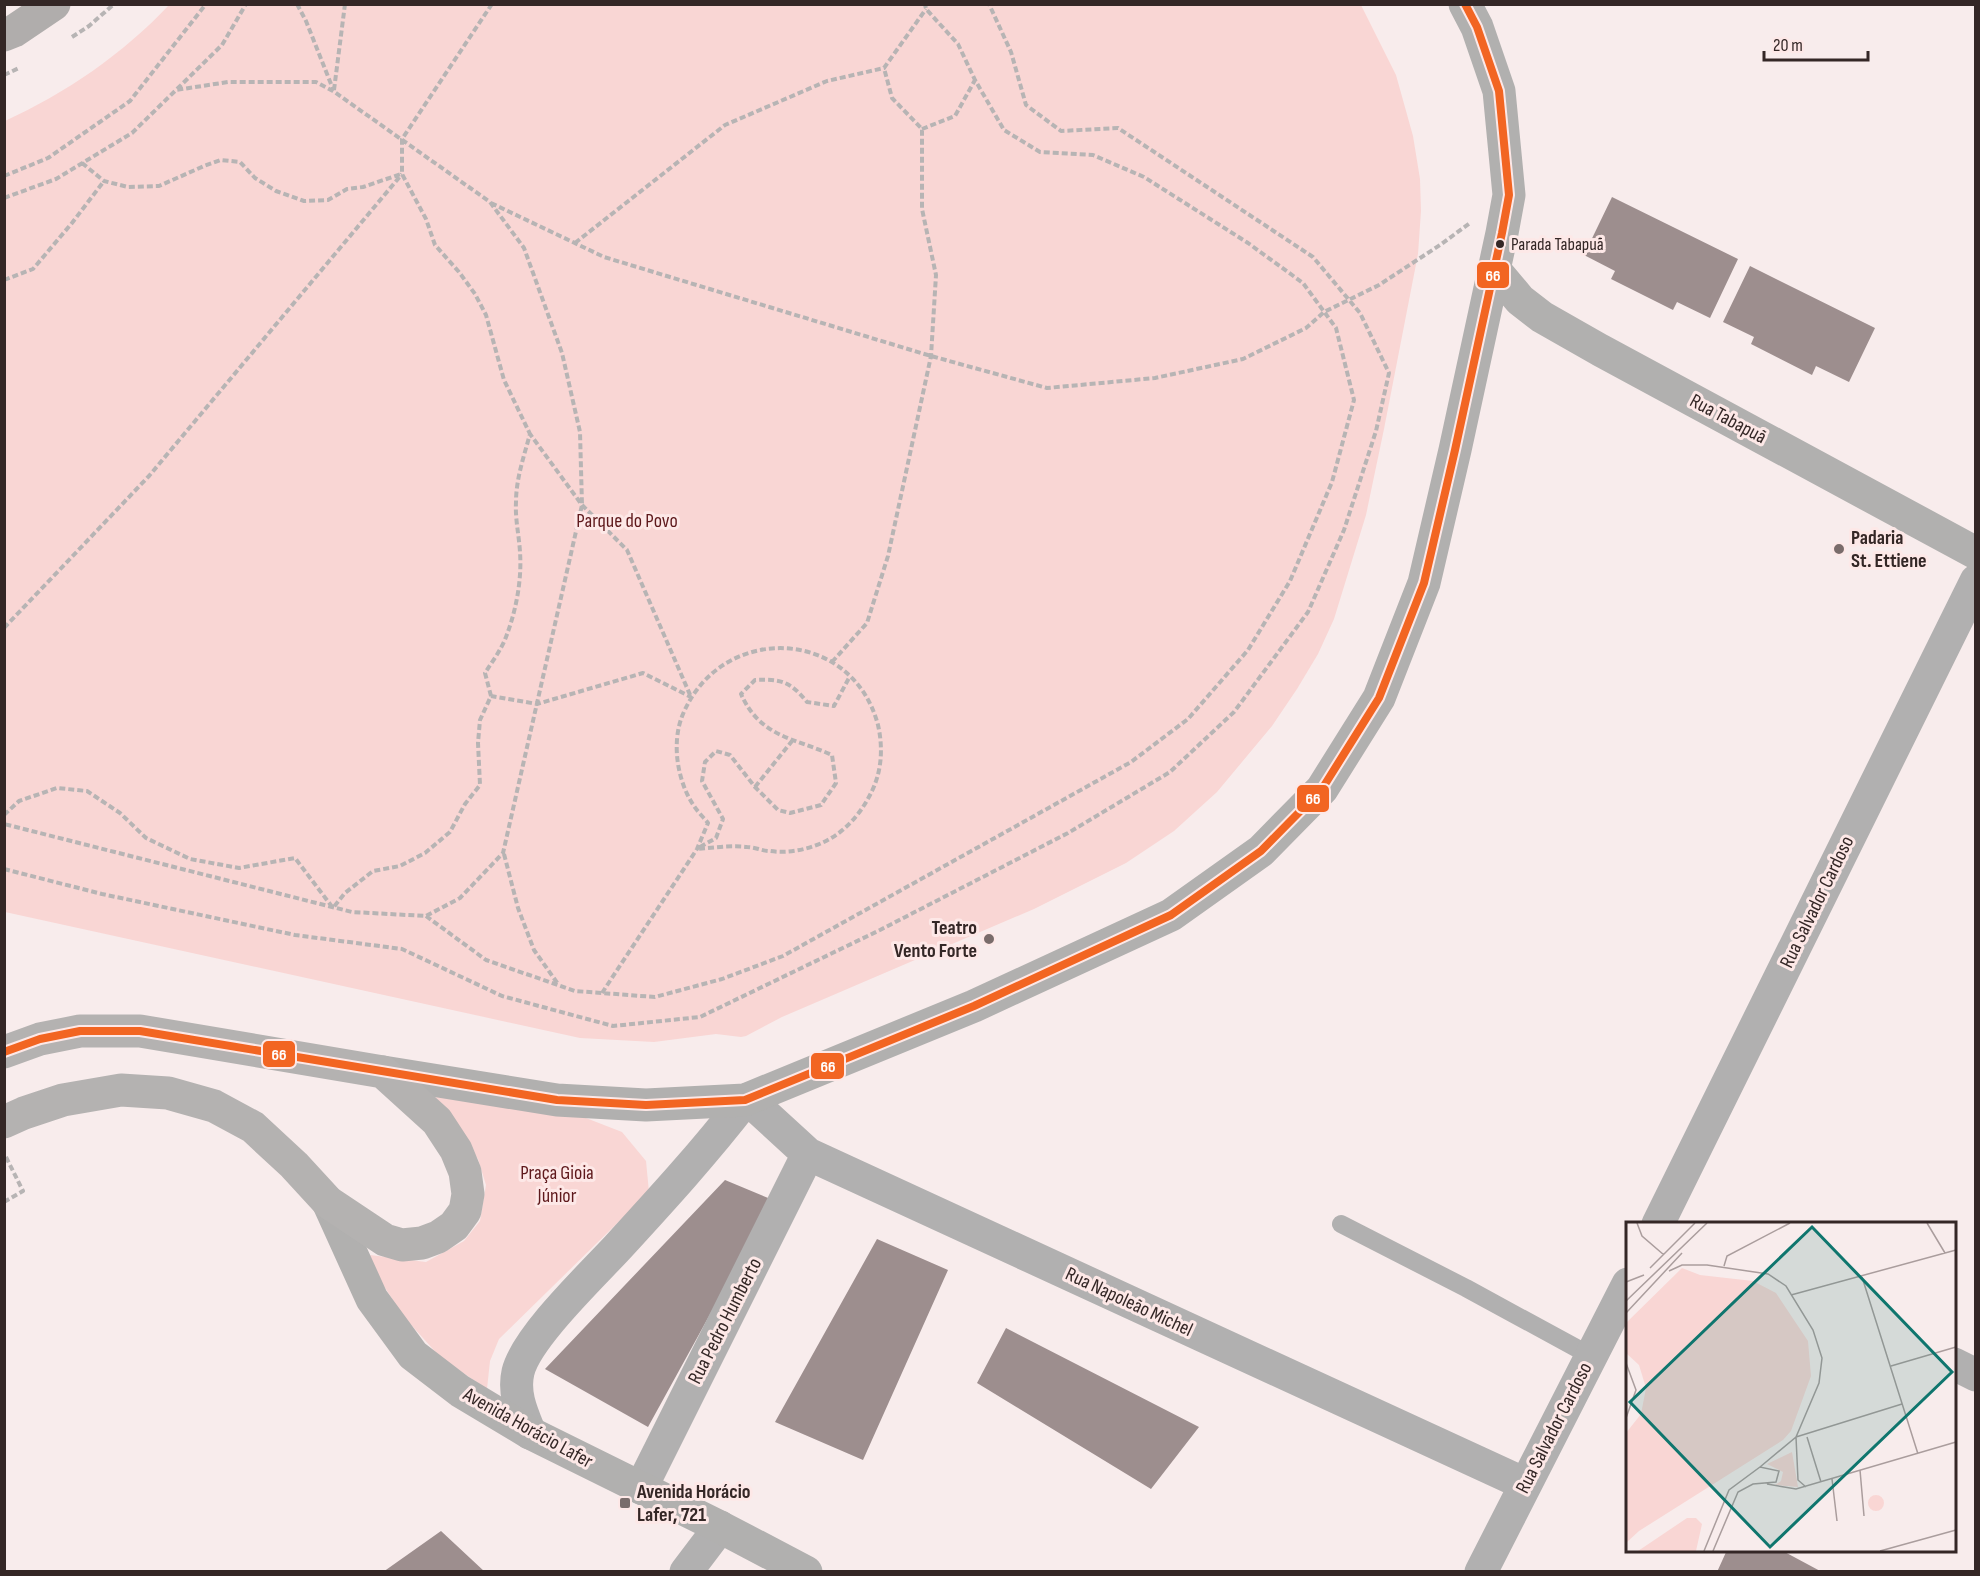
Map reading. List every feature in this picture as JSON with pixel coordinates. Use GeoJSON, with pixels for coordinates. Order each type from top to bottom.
{"type":"FeatureCollection","features":[{"type":"Feature","properties":{"kind":"highway"},"geometry":{"type":"LineString","coordinates":[[4,12],[16,4]]}},
{"type":"Feature","properties":{"kind":"highway"},"geometry":{"type":"LineString","coordinates":[[4,34],[14,31],[54,4]]}},
{"type":"Feature","properties":{"kind":"main road"},"geometry":{"type":"LineString","coordinates":[[4,1052],[40,1039],[80,1031],[140,1031],[383,1072],[437,1121],[456,1150],[465,1172],[468,1194],[465,1211],[454,1226],[438,1237],[422,1243],[402,1245],[385,1240],[328,1202],[254,1127],[214,1106],[168,1093],[121,1090],[63,1100],[4,1122]]}},
{"type":"Feature","properties":{"kind":"street"},"geometry":{"type":"LineString","coordinates":[[383,1072],[557,1100],[646,1105],[746,1100],[974,1006],[1171,915],[1261,851],[1322,789],[1379,698],[1424,583],[1455,450],[1509,195],[1499,91],[1477,27],[1465,4]]}},
{"type":"Feature","properties":{"kind":"street","name":"Rua Tabapuã"},"geometry":{"type":"LineString","coordinates":[[1494,269],[1520,300],[1542,317],[1976,553]]}},
{"type":"Feature","properties":{"kind":"street","name":"Rua Salvador Cardoso"},"geometry":{"type":"LineString","coordinates":[[1667,1221],[1976,580]]}},
{"type":"Feature","properties":{"kind":"street"},"geometry":{"type":"LineString","coordinates":[[530,1433],[517,1397],[518,1372],[526,1352],[559,1311],[686,1173],[746,1100]]}},
{"type":"Feature","properties":{"kind":"street","name":"Rua Napoleão Michel"},"geometry":{"type":"LineString","coordinates":[[746,1100],[808,1154],[1525,1484]]}},
{"type":"Feature","properties":{"kind":"street","name":"Rua Pedro Humberto"},"geometry":{"type":"LineString","coordinates":[[641,1488],[808,1154]]}},
{"type":"Feature","properties":{"kind":"street","name":"Avenida Horácio Lafer"},"geometry":{"type":"LineString","coordinates":[[328,1202],[372,1299],[413,1355],[460,1391],[530,1433],[806,1572]]}},
{"type":"Feature","properties":{"kind":"street","name":"Rua Salvador Cardoso"},"geometry":{"type":"LineString","coordinates":[[1481,1572],[1626,1288]]}},
{"type":"Feature","properties":{"kind":"street"},"geometry":{"type":"LineString","coordinates":[[1956,1365],[1976,1375]]}},
{"type":"Feature","properties":{"kind":"street"},"geometry":{"type":"LineString","coordinates":[[686,1572],[720,1527]]}},
{"type":"Feature","properties":{"kind":"lane"},"geometry":{"type":"LineString","coordinates":[[1341,1224],[1591,1356]]}},
{"type":"Feature","properties":{"kind":"path"},"geometry":{"type":"LineString","coordinates":[[4,176],[48,158],[130,100],[206,4]]}},
{"type":"Feature","properties":{"kind":"path"},"geometry":{"type":"LineString","coordinates":[[4,198],[56,179],[132,133],[222,45],[246,4]]}},
{"type":"Feature","properties":{"kind":"path"},"geometry":{"type":"LineString","coordinates":[[297,4],[306,21],[333,91]]}},
{"type":"Feature","properties":{"kind":"path"},"geometry":{"type":"LineString","coordinates":[[333,91],[345,4]]}},
{"type":"Feature","properties":{"kind":"path"},"geometry":{"type":"LineString","coordinates":[[492,4],[402,139],[402,174],[426,219],[435,245],[459,272],[475,294],[486,315],[504,380],[530,434],[582,505],[627,550],[691,697]]}},
{"type":"Feature","properties":{"kind":"path"},"geometry":{"type":"LineString","coordinates":[[4,870],[102,894],[295,935],[402,949],[502,996],[613,1026],[700,1017],[880,930],[1068,833],[1170,772],[1234,712],[1308,612],[1344,530],[1376,431],[1389,373],[1360,314],[1312,257],[1118,128],[1061,130],[1026,105],[1011,51],[989,4]]}},
{"type":"Feature","properties":{"kind":"path"},"geometry":{"type":"LineString","coordinates":[[426,916],[486,960],[575,991],[655,997],[722,979],[783,956],[1131,762],[1188,719],[1248,650],[1290,581],[1332,482],[1354,400],[1336,328],[1303,283],[1248,243],[1144,177],[1093,155],[1040,152],[1004,130],[958,45],[925,7],[884,68],[827,81],[725,125],[575,243]]}},
{"type":"Feature","properties":{"kind":"path"},"geometry":{"type":"LineString","coordinates":[[832,662],[867,623],[888,556],[931,356],[936,275],[922,209],[922,129],[892,98],[884,68]]}},
{"type":"Feature","properties":{"kind":"path"},"geometry":{"type":"LineString","coordinates":[[922,129],[955,116],[975,80]]}},
{"type":"Feature","properties":{"kind":"path"},"geometry":{"type":"LineString","coordinates":[[176,90],[228,82],[316,82],[333,91],[490,202],[604,257],[931,356],[1047,388],[1155,378],[1243,359],[1306,328],[1324,312],[1378,285],[1440,245]]}},
{"type":"Feature","properties":{"kind":"path"},"geometry":{"type":"LineString","coordinates":[[82,163],[105,181],[128,187],[159,186],[221,160],[240,162],[255,178],[276,191],[304,201],[328,200],[347,189],[363,187],[402,174]]}},
{"type":"Feature","properties":{"kind":"path"},"geometry":{"type":"LineString","coordinates":[[4,628],[149,476],[402,174]]}},
{"type":"Feature","properties":{"kind":"path"},"geometry":{"type":"LineString","coordinates":[[4,280],[33,268],[105,181]]}},
{"type":"Feature","properties":{"kind":"path"},"geometry":{"type":"LineString","coordinates":[[490,202],[524,248],[562,353],[580,432],[582,505],[503,854],[518,908],[534,950],[558,985]]}},
{"type":"Feature","properties":{"kind":"path"},"geometry":{"type":"LineString","coordinates":[[333,908],[345,893],[373,871],[399,866],[425,853],[450,832],[465,804],[480,785],[478,743],[480,720],[491,696],[485,673],[506,639],[520,584],[520,552],[515,499],[520,468],[530,434]]}},
{"type":"Feature","properties":{"kind":"path"},"geometry":{"type":"LineString","coordinates":[[602,993],[697,849],[708,823],[693,806],[683,785],[678,762],[677,740],[682,717],[691,697],[705,679],[723,664],[743,653],[766,648],[788,648],[811,653],[832,662],[850,676],[865,694],[875,714],[881,737],[881,760],[876,782],[867,803],[853,821],[836,836],[815,846],[793,851],[770,852],[747,847],[697,849]]}},
{"type":"Feature","properties":{"kind":"path"},"geometry":{"type":"LineString","coordinates":[[491,696],[537,704],[643,672],[691,697]]}},
{"type":"Feature","properties":{"kind":"path"},"geometry":{"type":"LineString","coordinates":[[697,849],[716,838],[723,819],[702,781],[705,762],[716,751],[730,755],[755,787],[778,810],[790,813],[821,805],[837,783],[832,755],[792,741],[758,722],[747,708],[741,694],[755,680],[775,679],[797,689],[807,702],[834,706],[850,676]]}},
{"type":"Feature","properties":{"kind":"path"},"geometry":{"type":"LineString","coordinates":[[755,787],[792,741]]}},
{"type":"Feature","properties":{"kind":"path"},"geometry":{"type":"LineString","coordinates":[[4,814],[19,801],[57,788],[87,791],[120,813],[146,838],[189,859],[239,868],[295,858],[333,908]]}},
{"type":"Feature","properties":{"kind":"path"},"geometry":{"type":"LineString","coordinates":[[4,824],[351,912],[426,916],[460,898],[503,854]]}},
{"type":"Feature","properties":{"kind":"path"},"geometry":{"type":"LineString","coordinates":[[4,1155],[23,1191],[4,1202]]}},
{"type":"Feature","properties":{"kind":"green space","name":"Parque do Povo"},"geometry":{"type":"Polygon","coordinates":[[[169,5],[1361,5],[1396,75],[1413,136],[1420,179],[1421,211],[1418,254],[1366,515],[1334,619],[1318,654],[1272,726],[1217,792],[1174,831],[1126,863],[1034,909],[782,1017],[741,1037],[716,1034],[654,1042],[580,1038],[5,912],[5,121],[50,98],[93,71],[133,40],[169,5]]]}},
{"type":"Feature","properties":{"kind":"green space","name":"Praça Gioia Júnior"},"geometry":{"type":"Polygon","coordinates":[[[431,1091],[532,1111],[586,1118],[622,1132],[646,1161],[649,1192],[499,1339],[490,1361],[487,1389],[441,1358],[404,1317],[378,1277],[370,1255],[426,1262],[464,1241],[480,1221],[486,1185],[478,1159],[431,1091]]]}},
{"type":"Feature","properties":{"kind":"building"},"geometry":{"type":"Polygon","coordinates":[[[1612,197],[1738,259],[1710,318],[1677,302],[1673,310],[1611,279],[1615,271],[1584,255],[1612,197]]]}},
{"type":"Feature","properties":{"kind":"building"},"geometry":{"type":"Polygon","coordinates":[[[1750,266],[1875,328],[1849,382],[1816,366],[1812,375],[1751,344],[1754,337],[1723,322],[1750,266]]]}},
{"type":"Feature","properties":{"kind":"building"},"geometry":{"type":"Polygon","coordinates":[[[725,1180],[773,1200],[648,1427],[545,1369],[725,1180]]]}},
{"type":"Feature","properties":{"kind":"building"},"geometry":{"type":"Polygon","coordinates":[[[877,1239],[948,1270],[863,1460],[775,1422],[877,1239]]]}},
{"type":"Feature","properties":{"kind":"building"},"geometry":{"type":"Polygon","coordinates":[[[1006,1328],[1199,1427],[1151,1489],[977,1383],[1006,1328]]]}},
{"type":"Feature","properties":{"kind":"building"},"geometry":{"type":"Polygon","coordinates":[[[441,1531],[485,1572],[383,1572],[441,1531]]]}},
{"type":"Feature","properties":{"kind":"building"},"geometry":{"type":"Polygon","coordinates":[[[1726,1552],[1785,1552],[1822,1572],[1717,1572],[1726,1552]]]}},
{"type":"Feature","properties":{"kind":"transit line","name":"66"},"geometry":{"type":"LineString","coordinates":[[4,1052],[40,1039],[80,1031],[140,1031],[557,1100],[646,1105],[745,1100],[974,1006],[1171,915],[1261,851],[1322,789],[1379,698],[1424,583],[1455,450],[1509,195],[1499,91],[1477,27],[1465,4]]}},
{"type":"Feature","properties":{"kind":"place","name":"Parada Tabapuã"},"geometry":{"type":"Point","coordinates":[1500,244]}},
{"type":"Feature","properties":{"kind":"place","name":"Padaria St. Ettiene"},"geometry":{"type":"Point","coordinates":[1839,549]}},
{"type":"Feature","properties":{"kind":"place","name":"Teatro Vento Forte"},"geometry":{"type":"Point","coordinates":[989,939]}},
{"type":"Feature","properties":{"kind":"place","name":"Avenida Horácio Lafer, 721"},"geometry":{"type":"Point","coordinates":[625,1503]}}]}
